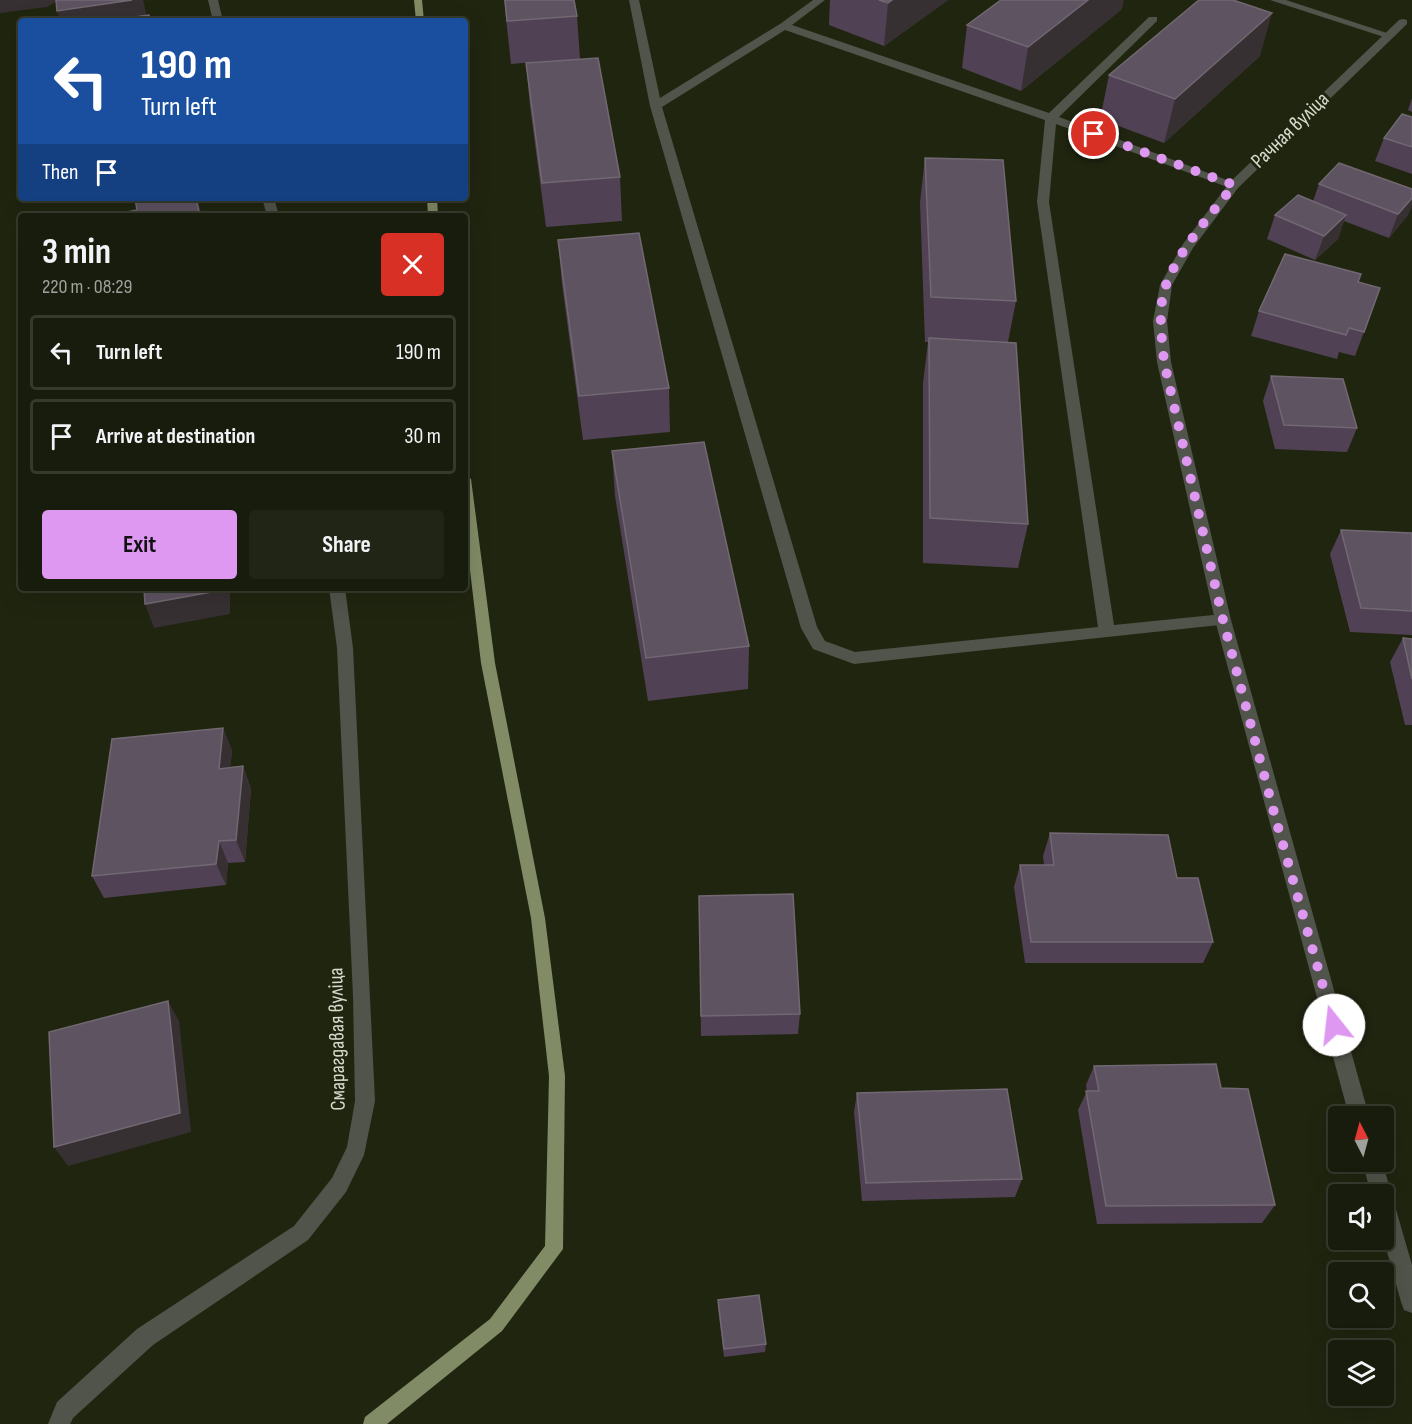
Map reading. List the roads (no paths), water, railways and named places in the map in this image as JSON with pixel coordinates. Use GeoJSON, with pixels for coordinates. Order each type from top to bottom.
{"type":"FeatureCollection","features":[{"type":"Feature","properties":{"kind":"street"},"geometry":{"type":"LineString","coordinates":[[213,0],[217,18]]}},
{"type":"Feature","properties":{"kind":"street"},"geometry":{"type":"LineString","coordinates":[[634,0],[657,106],[808,628],[819,645],[854,658],[1223,620]]}},
{"type":"Feature","properties":{"kind":"street"},"geometry":{"type":"LineString","coordinates":[[657,106],[784,26],[820,0]]}},
{"type":"Feature","properties":{"kind":"street"},"geometry":{"type":"LineString","coordinates":[[1275,0],[1388,35]]}},
{"type":"Feature","properties":{"kind":"street"},"geometry":{"type":"LineString","coordinates":[[1107,631],[1043,202],[1051,118],[1153,19]]}},
{"type":"Feature","properties":{"kind":"street","name":"Рачная вуліца"},"geometry":{"type":"LineString","coordinates":[[1356,1106],[1223,620],[1164,362],[1160,321],[1166,285],[1187,247],[1234,185],[1403,22]]}},
{"type":"Feature","properties":{"kind":"street"},"geometry":{"type":"LineString","coordinates":[[784,26],[1051,118],[1234,185]]}},
{"type":"Feature","properties":{"kind":"street","name":"Смарагдавая вуліца"},"geometry":{"type":"LineString","coordinates":[[58,1424],[65,1410],[145,1337],[301,1233],[339,1185],[357,1148],[365,1101],[362,996],[345,648],[337,591]]}},
{"type":"Feature","properties":{"kind":"street"},"geometry":{"type":"LineString","coordinates":[[1394,1239],[1412,1302]]}},
{"type":"Feature","properties":{"kind":"waterway"},"geometry":{"type":"LineString","coordinates":[[418,0],[420,18]]}},
{"type":"Feature","properties":{"kind":"waterway"},"geometry":{"type":"LineString","coordinates":[[432,201],[433,213]]}},
{"type":"Feature","properties":{"kind":"waterway"},"geometry":{"type":"LineString","coordinates":[[372,1424],[496,1325],[554,1249],[557,1076],[538,918],[488,663],[468,503]]}}]}
